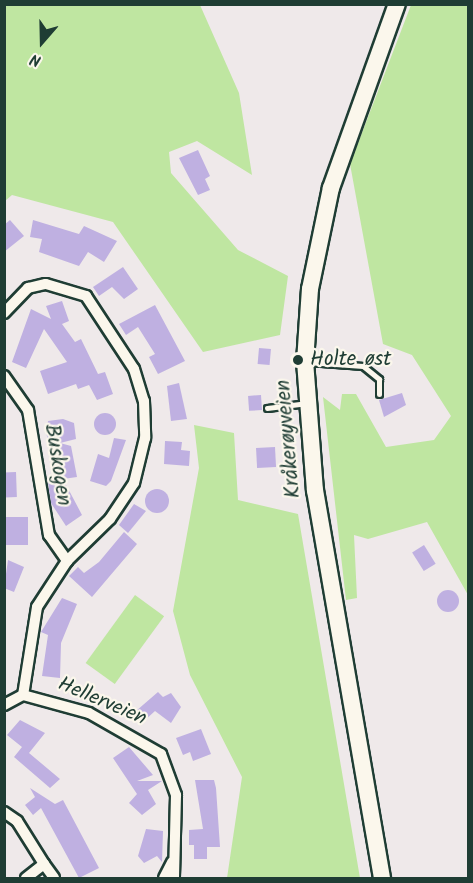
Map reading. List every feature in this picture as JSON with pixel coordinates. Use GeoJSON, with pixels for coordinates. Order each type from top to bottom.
{"type":"FeatureCollection","features":[{"type":"Feature","properties":{"kind":"main road","name":"Kråkerøyveien"},"geometry":{"type":"LineString","coordinates":[[382,879],[315,491],[306,403],[305,362],[310,289],[331,188],[397,4]]}},
{"type":"Feature","properties":{"kind":"street"},"geometry":{"type":"LineString","coordinates":[[4,313],[28,288],[46,284],[86,296],[134,369],[144,401],[145,438],[134,483],[110,519],[67,561],[37,607],[23,695],[4,705]]}},
{"type":"Feature","properties":{"kind":"street","name":"Buskogen"},"geometry":{"type":"LineString","coordinates":[[4,376],[28,410],[49,535],[67,561]]}},
{"type":"Feature","properties":{"kind":"street","name":"Hellerveien"},"geometry":{"type":"LineString","coordinates":[[23,695],[89,713],[161,754],[176,795],[174,879]]}},
{"type":"Feature","properties":{"kind":"street"},"geometry":{"type":"LineString","coordinates":[[4,812],[17,821],[54,879]]}},
{"type":"Feature","properties":{"kind":"street","name":"Hellerveien"},"geometry":{"type":"LineString","coordinates":[[164,879],[174,860]]}},
{"type":"Feature","properties":{"kind":"street"},"geometry":{"type":"LineString","coordinates":[[26,879],[44,864]]}},
{"type":"Feature","properties":{"kind":"lane"},"geometry":{"type":"LineString","coordinates":[[305,362],[363,366],[379,380],[379,394]]}},
{"type":"Feature","properties":{"kind":"lane"},"geometry":{"type":"LineString","coordinates":[[267,408],[306,403]]}},
{"type":"Feature","properties":{"kind":"green space"},"geometry":{"type":"Polygon","coordinates":[[[5,4],[200,5],[239,93],[252,175],[197,141],[169,152],[171,173],[238,250],[288,276],[280,335],[203,352],[113,222],[12,195],[5,201],[5,4]]]}},
{"type":"Feature","properties":{"kind":"green space"},"geometry":{"type":"Polygon","coordinates":[[[411,5],[468,5],[468,595],[427,522],[368,539],[354,535],[357,598],[346,600],[323,397],[340,410],[342,394],[356,394],[386,447],[434,440],[451,416],[412,355],[383,344],[350,164],[411,5]]]}},
{"type":"Feature","properties":{"kind":"green space"},"geometry":{"type":"Polygon","coordinates":[[[194,425],[234,433],[238,500],[298,514],[360,878],[227,878],[242,777],[190,675],[173,611],[199,468],[194,425]]]}},
{"type":"Feature","properties":{"kind":"green space"},"geometry":{"type":"Polygon","coordinates":[[[135,595],[164,616],[115,684],[86,663],[135,595]]]}},
{"type":"Feature","properties":{"kind":"building"},"geometry":{"type":"Polygon","coordinates":[[[198,150],[210,176],[205,179],[210,190],[198,195],[179,158],[198,150]]]}},
{"type":"Feature","properties":{"kind":"building"},"geometry":{"type":"Polygon","coordinates":[[[10,220],[24,236],[4,252],[4,225],[10,220]]]}},
{"type":"Feature","properties":{"kind":"building"},"geometry":{"type":"Polygon","coordinates":[[[33,220],[79,234],[84,226],[117,241],[104,262],[88,252],[79,266],[39,252],[42,239],[30,237],[33,220]]]}},
{"type":"Feature","properties":{"kind":"building"},"geometry":{"type":"Polygon","coordinates":[[[123,267],[138,289],[124,299],[112,287],[99,296],[93,287],[123,267]]]}},
{"type":"Feature","properties":{"kind":"building"},"geometry":{"type":"Polygon","coordinates":[[[62,301],[69,321],[62,324],[75,342],[81,339],[98,374],[105,372],[113,394],[97,400],[89,385],[78,389],[76,384],[48,394],[40,371],[67,362],[44,329],[26,368],[12,362],[31,309],[51,319],[46,306],[62,301]]]}},
{"type":"Feature","properties":{"kind":"building"},"geometry":{"type":"Polygon","coordinates":[[[155,305],[185,361],[158,374],[149,357],[155,354],[138,327],[126,335],[119,324],[155,305]]]}},
{"type":"Feature","properties":{"kind":"building"},"geometry":{"type":"Polygon","coordinates":[[[259,348],[271,349],[270,365],[258,364],[259,348]]]}},
{"type":"Feature","properties":{"kind":"building"},"geometry":{"type":"Polygon","coordinates":[[[179,383],[187,419],[171,421],[167,386],[179,383]]]}},
{"type":"Feature","properties":{"kind":"building"},"geometry":{"type":"Polygon","coordinates":[[[402,393],[406,405],[384,417],[379,400],[402,393]]]}},
{"type":"Feature","properties":{"kind":"building"},"geometry":{"type":"Polygon","coordinates":[[[261,395],[262,410],[249,411],[248,396],[261,395]]]}},
{"type":"Feature","properties":{"kind":"building"},"geometry":{"type":"Polygon","coordinates":[[[105,413],[113,416],[116,424],[113,432],[105,435],[97,432],[94,424],[97,416],[105,413]]]}},
{"type":"Feature","properties":{"kind":"building"},"geometry":{"type":"Polygon","coordinates":[[[63,419],[74,423],[76,439],[60,443],[71,446],[77,477],[63,479],[82,515],[66,526],[51,503],[48,482],[55,481],[55,464],[46,433],[48,421],[63,419]]]}},
{"type":"Feature","properties":{"kind":"building"},"geometry":{"type":"Polygon","coordinates":[[[114,438],[126,440],[111,481],[106,486],[90,481],[98,454],[109,458],[114,438]]]}},
{"type":"Feature","properties":{"kind":"building"},"geometry":{"type":"Polygon","coordinates":[[[165,441],[182,442],[181,450],[190,451],[189,466],[164,464],[165,441]]]}},
{"type":"Feature","properties":{"kind":"building"},"geometry":{"type":"Polygon","coordinates":[[[275,447],[276,467],[257,468],[256,448],[275,447]]]}},
{"type":"Feature","properties":{"kind":"building"},"geometry":{"type":"Polygon","coordinates":[[[4,472],[16,472],[17,497],[5,497],[4,472]]]}},
{"type":"Feature","properties":{"kind":"building"},"geometry":{"type":"Polygon","coordinates":[[[157,489],[162,490],[168,496],[168,506],[162,512],[157,513],[152,512],[146,506],[145,501],[146,496],[152,490],[157,489]]]}},
{"type":"Feature","properties":{"kind":"building"},"geometry":{"type":"Polygon","coordinates":[[[134,504],[146,511],[128,533],[119,525],[134,504]]]}},
{"type":"Feature","properties":{"kind":"building"},"geometry":{"type":"Polygon","coordinates":[[[4,517],[28,517],[28,545],[4,545],[4,517]]]}},
{"type":"Feature","properties":{"kind":"building"},"geometry":{"type":"Polygon","coordinates":[[[124,532],[137,544],[92,597],[69,576],[78,567],[84,573],[99,562],[124,532]]]}},
{"type":"Feature","properties":{"kind":"building"},"geometry":{"type":"Polygon","coordinates":[[[424,545],[436,564],[424,571],[412,552],[424,545]]]}},
{"type":"Feature","properties":{"kind":"building"},"geometry":{"type":"Polygon","coordinates":[[[8,560],[24,567],[14,592],[4,588],[8,560]]]}},
{"type":"Feature","properties":{"kind":"building"},"geometry":{"type":"Polygon","coordinates":[[[448,590],[456,593],[459,601],[456,609],[448,612],[440,609],[437,601],[440,593],[448,590]]]}},
{"type":"Feature","properties":{"kind":"building"},"geometry":{"type":"Polygon","coordinates":[[[62,598],[77,604],[61,643],[60,678],[42,676],[48,635],[41,632],[62,598]]]}},
{"type":"Feature","properties":{"kind":"building"},"geometry":{"type":"Polygon","coordinates":[[[158,692],[163,697],[171,693],[181,707],[171,723],[155,711],[144,721],[136,711],[158,692]]]}},
{"type":"Feature","properties":{"kind":"building"},"geometry":{"type":"Polygon","coordinates":[[[20,720],[45,733],[29,753],[60,779],[50,788],[14,757],[22,747],[7,735],[20,720]]]}},
{"type":"Feature","properties":{"kind":"building"},"geometry":{"type":"Polygon","coordinates":[[[201,729],[211,754],[193,761],[190,752],[183,755],[176,738],[201,729]]]}},
{"type":"Feature","properties":{"kind":"building"},"geometry":{"type":"Polygon","coordinates":[[[129,747],[153,775],[137,781],[162,781],[148,790],[156,804],[142,815],[129,803],[137,794],[113,758],[129,747]]]}},
{"type":"Feature","properties":{"kind":"building"},"geometry":{"type":"Polygon","coordinates":[[[195,780],[214,780],[216,788],[220,847],[207,847],[207,859],[194,859],[194,845],[189,845],[189,830],[203,829],[195,780]]]}},
{"type":"Feature","properties":{"kind":"building"},"geometry":{"type":"Polygon","coordinates":[[[30,788],[55,804],[63,800],[99,868],[79,878],[41,808],[33,815],[25,805],[35,797],[30,788]]]}},
{"type":"Feature","properties":{"kind":"building"},"geometry":{"type":"Polygon","coordinates":[[[146,829],[163,831],[162,862],[157,856],[144,863],[138,856],[146,829]]]}},
{"type":"Feature","properties":{"kind":"place","name":"Holte øst"},"geometry":{"type":"Point","coordinates":[298,360]}}]}
